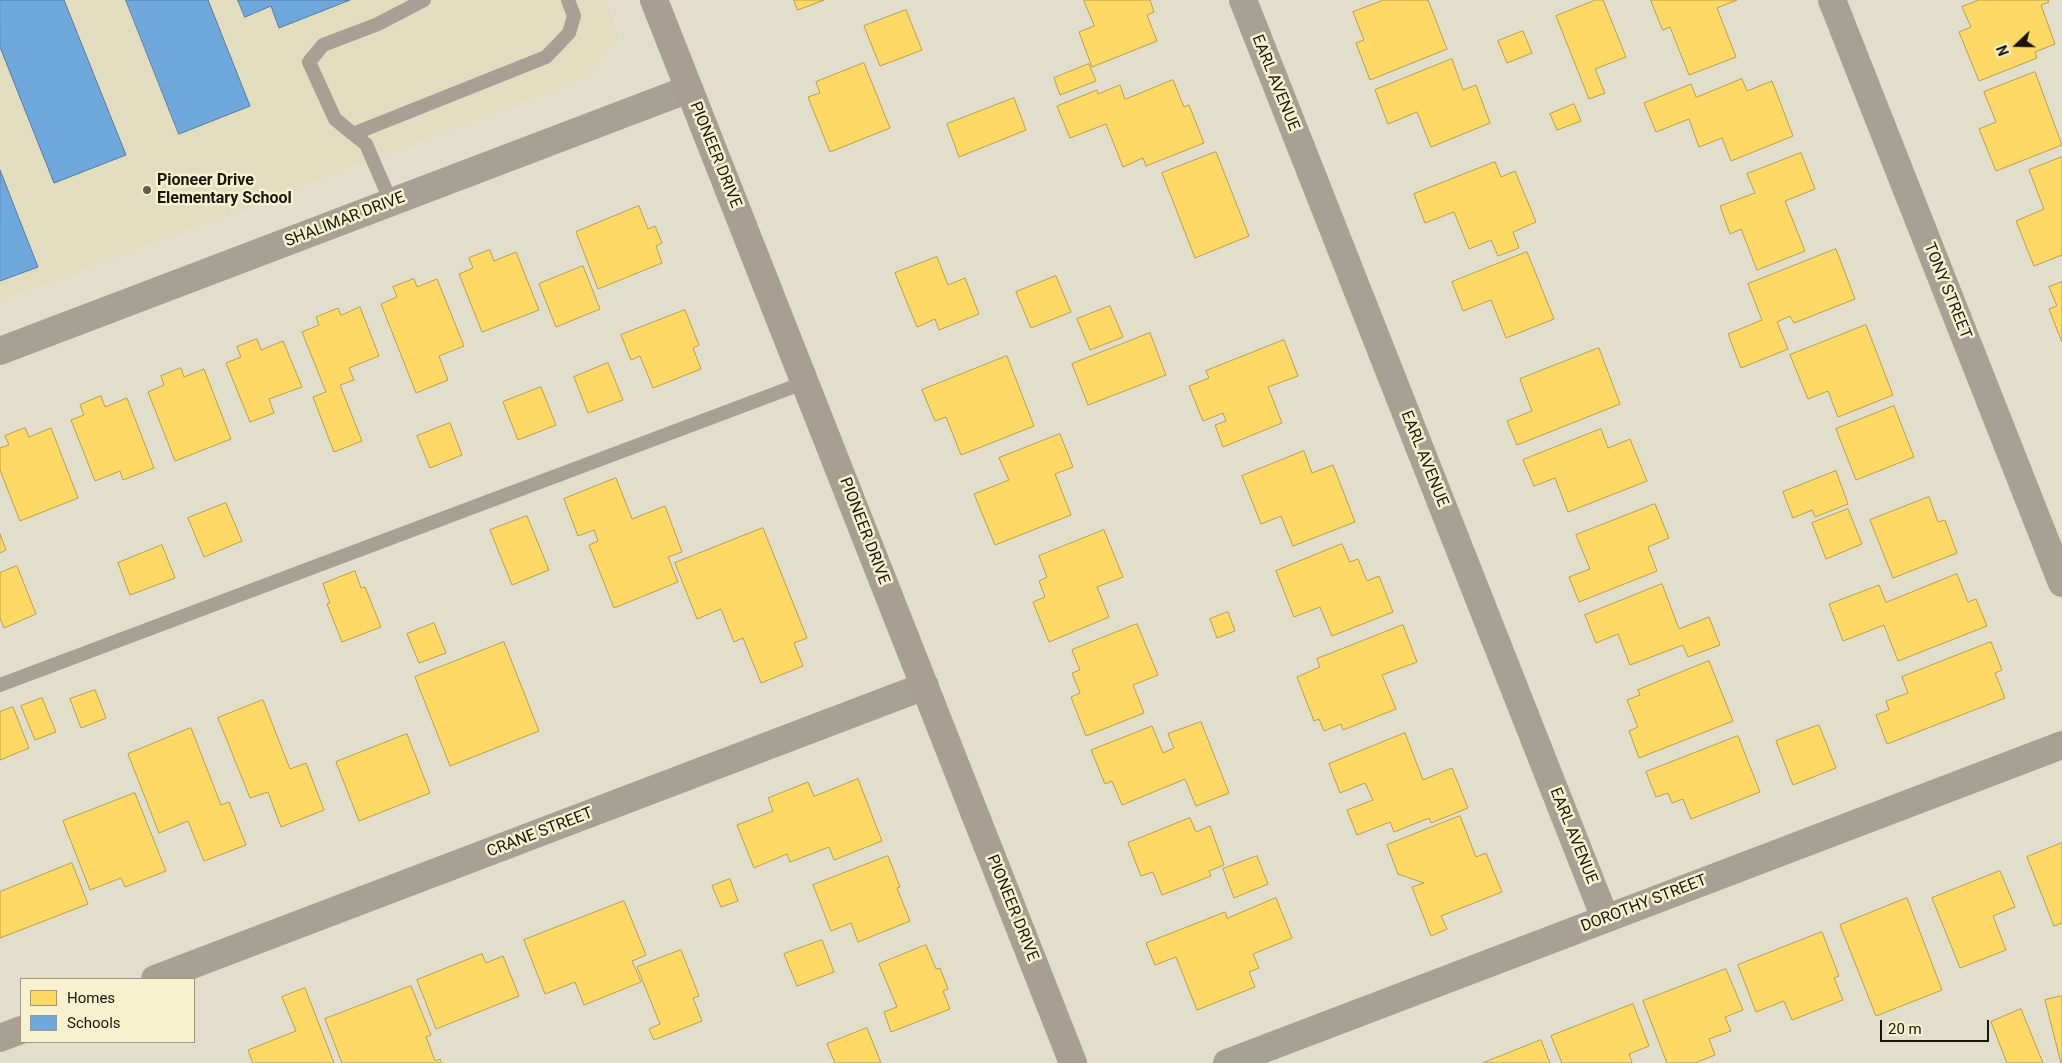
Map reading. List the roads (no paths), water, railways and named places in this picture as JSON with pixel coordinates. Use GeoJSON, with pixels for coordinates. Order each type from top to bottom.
{"type":"FeatureCollection","features":[{"type":"Feature","properties":{"kind":"street","name":"PIONEER DRIVE"},"geometry":{"type":"LineString","coordinates":[[654,0],[1074,1063]]}},
{"type":"Feature","properties":{"kind":"street","name":"EARL AVENUE"},"geometry":{"type":"LineString","coordinates":[[1243,0],[1606,918]]}},
{"type":"Feature","properties":{"kind":"street","name":"TONY STREET"},"geometry":{"type":"LineString","coordinates":[[1832,0],[2062,582]]}},
{"type":"Feature","properties":{"kind":"street","name":"SHALIMAR DRIVE"},"geometry":{"type":"LineString","coordinates":[[0,351],[689,89]]}},
{"type":"Feature","properties":{"kind":"street","name":"CRANE STREET"},"geometry":{"type":"LineString","coordinates":[[158,978],[925,686]]}},
{"type":"Feature","properties":{"kind":"street","name":"DOROTHY STREET"},"geometry":{"type":"LineString","coordinates":[[1227,1063],[2062,745]]}},
{"type":"Feature","properties":{"kind":"street"},"geometry":{"type":"LineString","coordinates":[[0,1038],[20,1030]]}},
{"type":"Feature","properties":{"kind":"lane"},"geometry":{"type":"LineString","coordinates":[[391,202],[366,144],[335,120],[309,62],[323,45],[378,24],[424,0]]}},
{"type":"Feature","properties":{"kind":"lane"},"geometry":{"type":"LineString","coordinates":[[353,134],[546,57],[569,33],[574,16],[568,0]]}},
{"type":"Feature","properties":{"kind":"lane"},"geometry":{"type":"LineString","coordinates":[[0,685],[806,382]]}},
{"type":"Feature","properties":{"kind":"place","name":"Pioneer Drive Elementary School"},"geometry":{"type":"Point","coordinates":[147,190]}}]}
